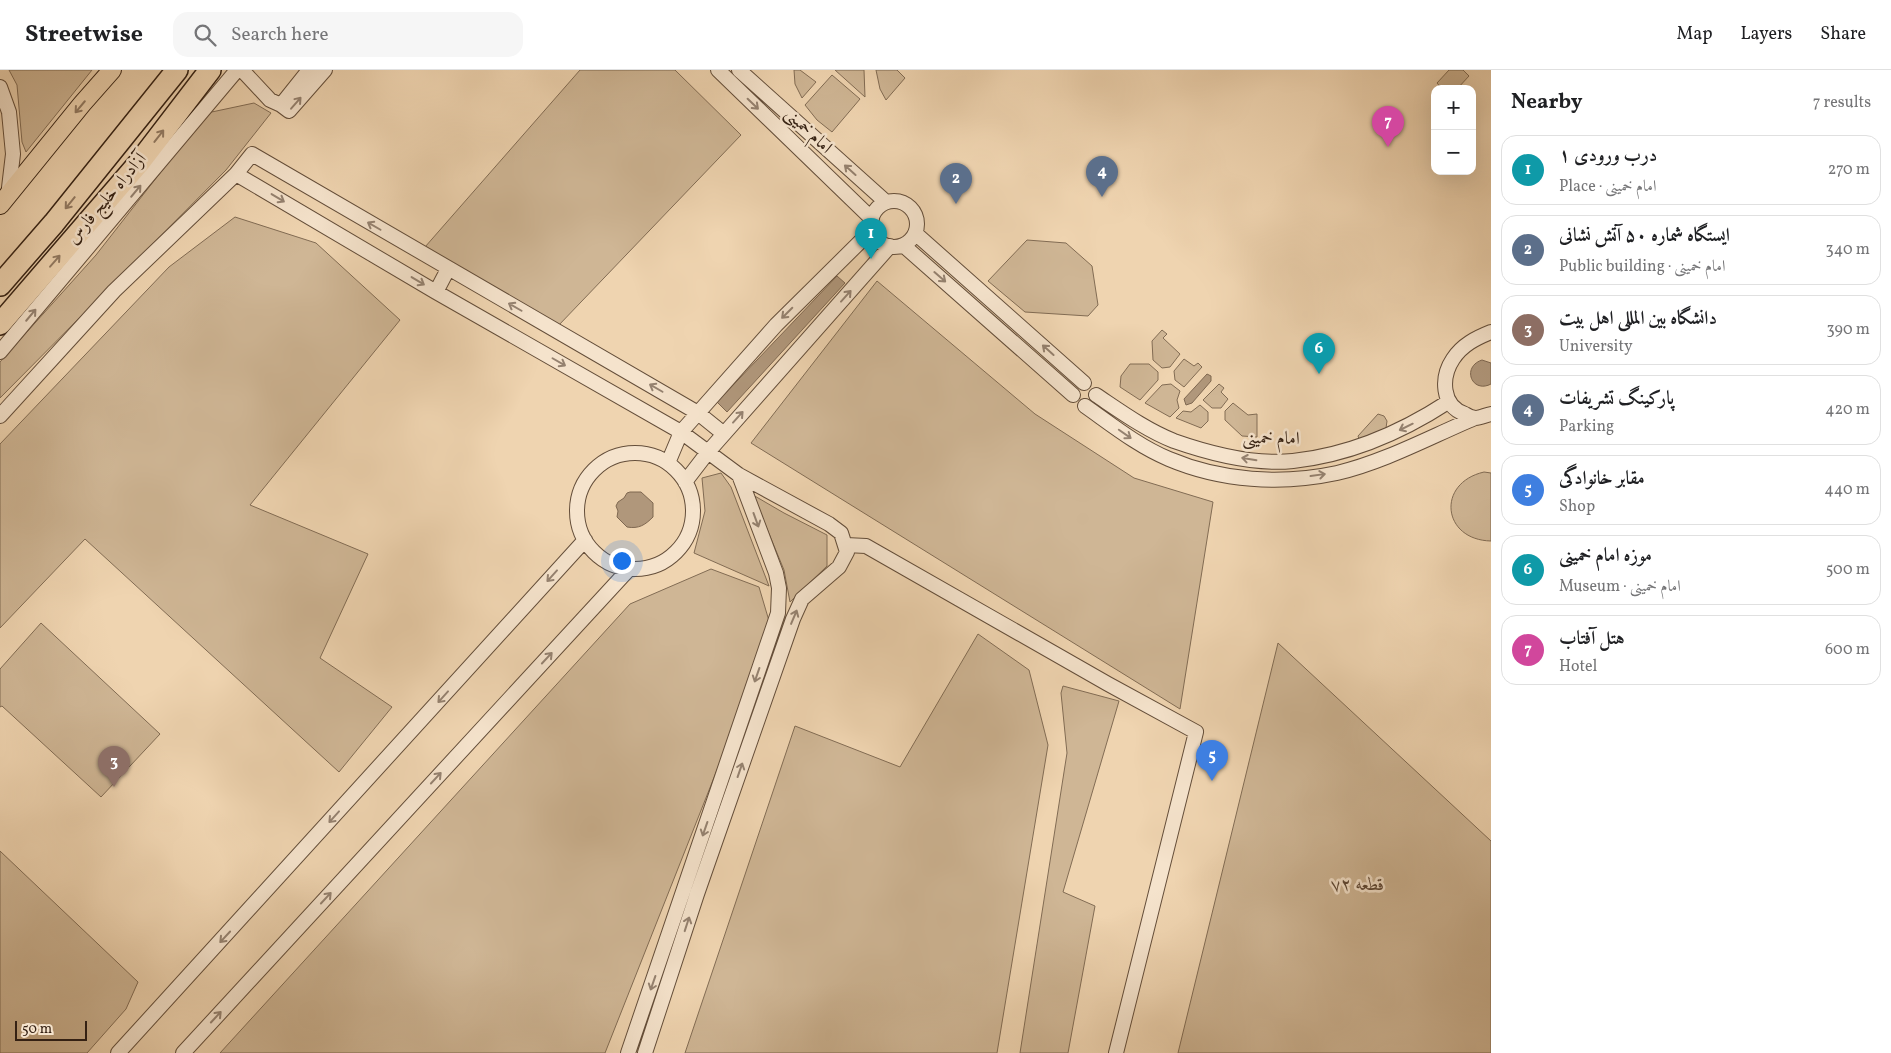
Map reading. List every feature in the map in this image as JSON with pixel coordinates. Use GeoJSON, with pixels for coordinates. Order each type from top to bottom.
{"type":"FeatureCollection","features":[{"type":"Feature","properties":{"kind":"highway","name":"آزادراه خلیج فارس"},"geometry":{"type":"LineString","coordinates":[[0,285],[54,223],[177,70]]}},
{"type":"Feature","properties":{"kind":"highway","name":"آزادراه خلیج فارس"},"geometry":{"type":"LineString","coordinates":[[0,324],[138,164],[210,70]]}},
{"type":"Feature","properties":{"kind":"main road"},"geometry":{"type":"LineString","coordinates":[[4,201],[82,104],[112,70]]}},
{"type":"Feature","properties":{"kind":"street"},"geometry":{"type":"LineString","coordinates":[[0,352],[238,70]]}},
{"type":"Feature","properties":{"kind":"street"},"geometry":{"type":"LineString","coordinates":[[242,70],[270,100],[281,105],[289,112],[325,70]]}},
{"type":"Feature","properties":{"kind":"street"},"geometry":{"type":"LineString","coordinates":[[281,105],[309,70]]}},
{"type":"Feature","properties":{"kind":"street","name":"امام خمینی"},"geometry":{"type":"LineString","coordinates":[[718,70],[872,224]]}},
{"type":"Feature","properties":{"kind":"street","name":"امام خمینی"},"geometry":{"type":"LineString","coordinates":[[739,70],[886,202]]}},
{"type":"Feature","properties":{"kind":"street"},"geometry":{"type":"LineString","coordinates":[[0,87],[9,112],[13,154],[4,201]]}},
{"type":"Feature","properties":{"kind":"street"},"geometry":{"type":"LineString","coordinates":[[0,416],[114,291],[236,174],[252,154],[698,413],[724,434]]}},
{"type":"Feature","properties":{"kind":"street"},"geometry":{"type":"LineString","coordinates":[[236,174],[436,292],[681,432],[739,475],[829,524],[841,533],[847,552],[838,567],[802,599],[793,619],[697,894],[645,1053]]}},
{"type":"Feature","properties":{"kind":"street"},"geometry":{"type":"LineString","coordinates":[[685,482],[724,434],[897,246],[908,242],[915,233],[916,218],[908,206],[894,201],[886,202],[874,212],[872,224],[879,241],[897,246],[1073,395],[1076,403],[1085,406],[1134,440],[1168,458],[1201,470],[1252,480],[1294,478],[1337,472],[1379,459],[1475,418],[1491,414]]}},
{"type":"Feature","properties":{"kind":"street"},"geometry":{"type":"LineString","coordinates":[[668,463],[681,432],[776,325],[872,224]]}},
{"type":"Feature","properties":{"kind":"street"},"geometry":{"type":"LineString","coordinates":[[915,233],[1084,383],[1091,385],[1096,395],[1094,401],[1085,406]]}},
{"type":"Feature","properties":{"kind":"street"},"geometry":{"type":"LineString","coordinates":[[436,292],[448,268]]}},
{"type":"Feature","properties":{"kind":"street"},"geometry":{"type":"LineString","coordinates":[[1475,418],[1458,412],[1448,402],[1444,385],[1447,371],[1454,358],[1476,338],[1491,332]]}},
{"type":"Feature","properties":{"kind":"street"},"geometry":{"type":"LineString","coordinates":[[1073,395],[1077,385],[1084,383]]}},
{"type":"Feature","properties":{"kind":"street","name":"امام خمینی"},"geometry":{"type":"LineString","coordinates":[[1096,395],[1131,418],[1173,440],[1217,453],[1254,461],[1293,461],[1344,451],[1396,432],[1421,420],[1448,402]]}},
{"type":"Feature","properties":{"kind":"street"},"geometry":{"type":"LineString","coordinates":[[635,453],[652,455],[668,463],[678,471],[685,482],[692,499],[693,517],[688,534],[683,542],[678,549],[664,560],[648,567],[630,568],[616,565],[604,560],[593,551],[585,540],[578,524],[577,507],[581,490],[589,475],[602,463],[618,455],[635,453]]}},
{"type":"Feature","properties":{"kind":"street"},"geometry":{"type":"LineString","coordinates":[[628,1053],[778,614],[780,594],[776,573],[739,475]]}},
{"type":"Feature","properties":{"kind":"street"},"geometry":{"type":"LineString","coordinates":[[118,1053],[585,540]]}},
{"type":"Feature","properties":{"kind":"street"},"geometry":{"type":"LineString","coordinates":[[846,545],[866,546],[1196,732],[1116,1053]]}},
{"type":"Feature","properties":{"kind":"street"},"geometry":{"type":"LineString","coordinates":[[183,1053],[630,568]]}},
{"type":"Feature","properties":{"kind":"green space"},"geometry":{"type":"Polygon","coordinates":[[[9,70],[92,70],[26,152],[22,142],[17,85],[9,70]]]}},
{"type":"Feature","properties":{"kind":"green space"},"geometry":{"type":"Polygon","coordinates":[[[580,70],[675,70],[741,135],[558,326],[425,247],[580,70]]]}},
{"type":"Feature","properties":{"kind":"green space"},"geometry":{"type":"Polygon","coordinates":[[[794,70],[800,70],[816,82],[802,98],[795,84],[794,70]]]}},
{"type":"Feature","properties":{"kind":"green space"},"geometry":{"type":"Polygon","coordinates":[[[835,70],[864,70],[865,97],[835,70]]]}},
{"type":"Feature","properties":{"kind":"green space"},"geometry":{"type":"Polygon","coordinates":[[[876,70],[897,70],[905,78],[886,100],[880,89],[876,70]]]}},
{"type":"Feature","properties":{"kind":"green space"},"geometry":{"type":"Polygon","coordinates":[[[1449,70],[1463,70],[1469,76],[1461,85],[1439,85],[1437,83],[1449,70]]]}},
{"type":"Feature","properties":{"kind":"green space"},"geometry":{"type":"Polygon","coordinates":[[[832,75],[860,99],[832,132],[817,120],[805,105],[832,75]]]}},
{"type":"Feature","properties":{"kind":"green space"},"geometry":{"type":"Polygon","coordinates":[[[254,103],[271,113],[226,170],[0,398],[0,362],[96,255],[207,113],[254,103]]]}},
{"type":"Feature","properties":{"kind":"green space"},"geometry":{"type":"Polygon","coordinates":[[[235,217],[316,243],[400,320],[250,505],[368,554],[320,658],[392,707],[339,772],[85,539],[0,628],[0,444],[169,267],[235,217]]]}},
{"type":"Feature","properties":{"kind":"green space"},"geometry":{"type":"Polygon","coordinates":[[[1027,240],[1066,243],[1092,266],[1098,305],[1088,316],[1025,312],[988,281],[1027,240]]]}},
{"type":"Feature","properties":{"kind":"green space"},"geometry":{"type":"Polygon","coordinates":[[[877,281],[1035,414],[1134,478],[1213,502],[1180,709],[751,443],[877,281]]]}},
{"type":"Feature","properties":{"kind":"green space"},"geometry":{"type":"Polygon","coordinates":[[[1162,330],[1167,334],[1163,338],[1180,354],[1170,367],[1162,368],[1153,360],[1152,341],[1162,330]]]}},
{"type":"Feature","properties":{"kind":"green space"},"geometry":{"type":"Polygon","coordinates":[[[1184,359],[1194,366],[1198,363],[1202,367],[1184,387],[1175,380],[1174,371],[1184,359]]]}},
{"type":"Feature","properties":{"kind":"green space"},"geometry":{"type":"Polygon","coordinates":[[[1130,364],[1149,364],[1158,372],[1158,380],[1140,400],[1120,387],[1121,376],[1130,364]]]}},
{"type":"Feature","properties":{"kind":"green space"},"geometry":{"type":"Polygon","coordinates":[[[1171,384],[1180,391],[1177,400],[1179,408],[1170,417],[1145,403],[1162,385],[1171,384]]]}},
{"type":"Feature","properties":{"kind":"green space"},"geometry":{"type":"Polygon","coordinates":[[[1219,384],[1224,388],[1221,392],[1228,399],[1221,408],[1212,408],[1203,400],[1219,384]]]}},
{"type":"Feature","properties":{"kind":"green space"},"geometry":{"type":"Polygon","coordinates":[[[1233,403],[1248,415],[1257,414],[1257,437],[1242,436],[1225,420],[1225,411],[1233,403]]]}},
{"type":"Feature","properties":{"kind":"green space"},"geometry":{"type":"Polygon","coordinates":[[[1200,405],[1208,412],[1208,421],[1201,428],[1176,418],[1183,411],[1191,412],[1200,405]]]}},
{"type":"Feature","properties":{"kind":"green space"},"geometry":{"type":"Polygon","coordinates":[[[1378,414],[1384,416],[1387,421],[1386,428],[1359,439],[1358,436],[1378,414]]]}},
{"type":"Feature","properties":{"kind":"green space"},"geometry":{"type":"Polygon","coordinates":[[[1484,472],[1491,473],[1491,541],[1475,538],[1462,531],[1455,522],[1451,510],[1452,498],[1458,487],[1469,478],[1484,472]]]}},
{"type":"Feature","properties":{"kind":"green space"},"geometry":{"type":"Polygon","coordinates":[[[721,473],[731,487],[769,586],[694,553],[705,511],[702,478],[721,473]]]}},
{"type":"Feature","properties":{"kind":"green space"},"geometry":{"type":"Polygon","coordinates":[[[753,495],[827,535],[827,566],[790,602],[784,570],[753,495]]]}},
{"type":"Feature","properties":{"kind":"green space"},"geometry":{"type":"Polygon","coordinates":[[[711,569],[759,587],[772,631],[605,1053],[220,1053],[630,604],[711,569]]]}},
{"type":"Feature","properties":{"kind":"green space"},"geometry":{"type":"Polygon","coordinates":[[[41,623],[160,734],[101,797],[2,706],[0,707],[0,669],[41,623]]]}},
{"type":"Feature","properties":{"kind":"green space"},"geometry":{"type":"Polygon","coordinates":[[[978,634],[1029,670],[1048,745],[997,1053],[685,1053],[795,726],[900,767],[978,634]]]}},
{"type":"Feature","properties":{"kind":"green space","name":"قطعه ۷۲"},"geometry":{"type":"Polygon","coordinates":[[[1278,643],[1491,841],[1491,1053],[1178,1053],[1278,643]]]}},
{"type":"Feature","properties":{"kind":"green space"},"geometry":{"type":"Polygon","coordinates":[[[1063,686],[1119,701],[1063,892],[1095,906],[1068,1053],[1020,1053],[1067,753],[1061,693],[1063,686]]]}},
{"type":"Feature","properties":{"kind":"green space"},"geometry":{"type":"Polygon","coordinates":[[[0,851],[138,982],[126,1009],[87,1053],[0,1053],[0,851]]]}},
{"type":"Feature","properties":{"kind":"shaded area"},"geometry":{"type":"Polygon","coordinates":[[[837,276],[845,283],[727,412],[717,402],[837,276]]]}},
{"type":"Feature","properties":{"kind":"shaded area"},"geometry":{"type":"Polygon","coordinates":[[[1482,360],[1491,363],[1491,384],[1484,386],[1474,383],[1471,373],[1476,363],[1482,360]]]}},
{"type":"Feature","properties":{"kind":"shaded area"},"geometry":{"type":"Polygon","coordinates":[[[1207,374],[1211,376],[1211,381],[1192,403],[1186,405],[1184,399],[1207,374]]]}},
{"type":"Feature","properties":{"kind":"shaded area"},"geometry":{"type":"Polygon","coordinates":[[[630,492],[641,492],[653,503],[653,517],[638,527],[627,527],[617,517],[618,511],[616,506],[618,502],[630,492]]]}},
{"type":"Feature","properties":{"kind":"place","name":"هتل آفتاب"},"geometry":{"type":"Point","coordinates":[1388,147]}},
{"type":"Feature","properties":{"kind":"place","name":"پارکینگ تشریفات"},"geometry":{"type":"Point","coordinates":[1102,197]}},
{"type":"Feature","properties":{"kind":"place","name":"ایستگاه شماره ۵۰ آتش نشانی"},"geometry":{"type":"Point","coordinates":[956,204]}},
{"type":"Feature","properties":{"kind":"place","name":"درب ورودی ۱"},"geometry":{"type":"Point","coordinates":[871,259]}},
{"type":"Feature","properties":{"kind":"place","name":"موزه امام خمینی"},"geometry":{"type":"Point","coordinates":[1319,374]}},
{"type":"Feature","properties":{"kind":"place","name":"مقابر خانوادگی"},"geometry":{"type":"Point","coordinates":[1212,781]}},
{"type":"Feature","properties":{"kind":"place","name":"دانشگاه بین المللی اهل بیت"},"geometry":{"type":"Point","coordinates":[114,787]}}]}
